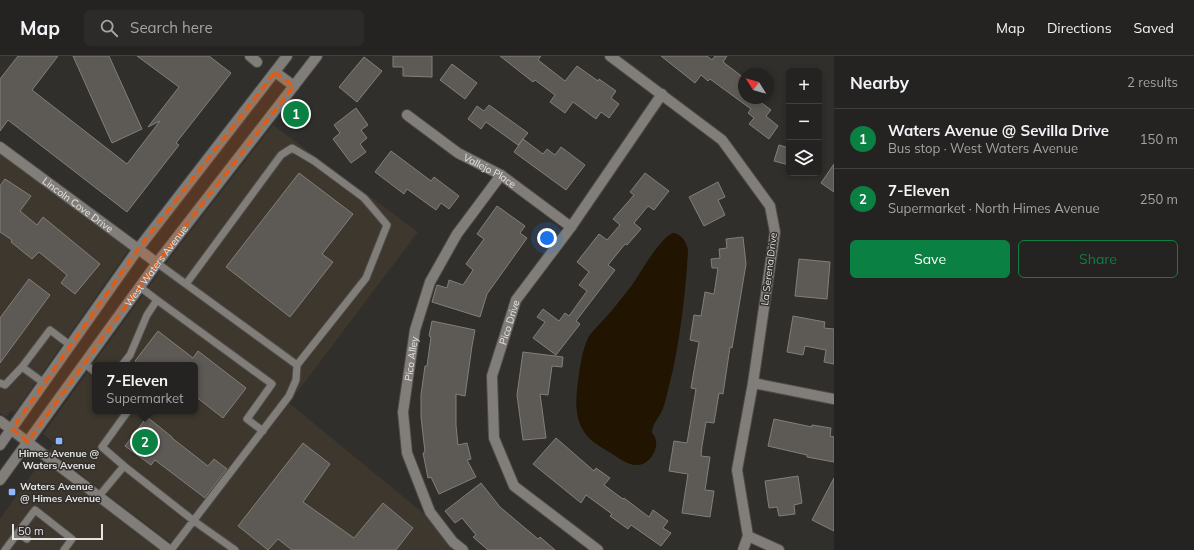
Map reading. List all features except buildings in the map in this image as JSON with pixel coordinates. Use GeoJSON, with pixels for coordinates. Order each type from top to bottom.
{"type":"FeatureCollection","features":[{"type":"Feature","properties":{"kind":"street"},"geometry":{"type":"LineString","coordinates":[[0,445],[138,249],[287,56]]}},
{"type":"Feature","properties":{"kind":"street","name":"West Waters Avenue"},"geometry":{"type":"LineString","coordinates":[[0,480],[157,263],[317,56]]}},
{"type":"Feature","properties":{"kind":"street","name":"La Serena Drive"},"geometry":{"type":"LineString","coordinates":[[610,56],[722,140],[770,206],[775,232],[753,383],[738,470],[748,536],[743,550]]}},
{"type":"Feature","properties":{"kind":"street"},"geometry":{"type":"LineString","coordinates":[[275,72],[294,86]]}},
{"type":"Feature","properties":{"kind":"street","name":"Pico Drive"},"geometry":{"type":"LineString","coordinates":[[598,550],[514,486],[494,438],[492,376],[516,300],[571,227],[662,94]]}},
{"type":"Feature","properties":{"kind":"street","name":"Vallejo Place"},"geometry":{"type":"LineString","coordinates":[[407,115],[458,153],[501,175],[571,227]]}},
{"type":"Feature","properties":{"kind":"street","name":"Lincoln Cove Drive"},"geometry":{"type":"LineString","coordinates":[[0,147],[157,263]]}},
{"type":"Feature","properties":{"kind":"street","name":"Pico Alley"},"geometry":{"type":"LineString","coordinates":[[463,550],[453,542],[430,512],[407,453],[404,412],[415,330],[430,282],[457,234],[501,175]]}},
{"type":"Feature","properties":{"kind":"street"},"geometry":{"type":"LineString","coordinates":[[753,383],[834,399]]}},
{"type":"Feature","properties":{"kind":"street"},"geometry":{"type":"LineString","coordinates":[[0,421],[170,550]]}},
{"type":"Feature","properties":{"kind":"street"},"geometry":{"type":"LineString","coordinates":[[748,536],[779,550]]}},
{"type":"Feature","properties":{"kind":"lane"},"geometry":{"type":"LineString","coordinates":[[170,550],[194,521],[289,396],[296,380],[297,365],[366,278],[387,225],[364,198],[314,161],[292,148],[281,155],[186,284]]}},
{"type":"Feature","properties":{"kind":"lane"},"geometry":{"type":"LineString","coordinates":[[157,263],[297,365]]}},
{"type":"Feature","properties":{"kind":"lane"},"geometry":{"type":"LineString","coordinates":[[140,287],[272,384],[247,419],[263,431]]}},
{"type":"Feature","properties":{"kind":"lane"},"geometry":{"type":"LineString","coordinates":[[124,362],[130,355],[147,315],[158,300]]}},
{"type":"Feature","properties":{"kind":"lane"},"geometry":{"type":"LineString","coordinates":[[0,383],[5,385],[22,367],[50,330],[70,345]]}},
{"type":"Feature","properties":{"kind":"lane"},"geometry":{"type":"LineString","coordinates":[[85,364],[92,370]]}},
{"type":"Feature","properties":{"kind":"lane"},"geometry":{"type":"LineString","coordinates":[[22,367],[44,383]]}},
{"type":"Feature","properties":{"kind":"lane"},"geometry":{"type":"LineString","coordinates":[[126,414],[102,447],[194,521],[234,550]]}},
{"type":"Feature","properties":{"kind":"lane"},"geometry":{"type":"LineString","coordinates":[[99,496],[124,466]]}},
{"type":"Feature","properties":{"kind":"lane"},"geometry":{"type":"LineString","coordinates":[[8,549],[35,510],[72,539],[64,550]]}},
{"type":"Feature","properties":{"kind":"lane"},"geometry":{"type":"LineString","coordinates":[[18,533],[27,539]]}},
{"type":"Feature","properties":{"kind":"highlighted area"},"geometry":{"type":"Polygon","coordinates":[[[275,72],[294,86],[157,263],[28,442],[12,429],[138,249],[275,72]]]}},
{"type":"Feature","properties":{"kind":"shaded area"},"geometry":{"type":"Polygon","coordinates":[[[273,125],[418,232],[289,403],[423,513],[453,550],[180,550],[49,450],[54,443],[43,434],[92,366],[92,414],[198,414],[198,362],[95,362],[163,267],[273,125]]]}},
{"type":"Feature","properties":{"kind":"shaded area"},"geometry":{"type":"Polygon","coordinates":[[[0,146],[132,245],[15,412],[12,410],[6,417],[0,413],[0,146]]]}},
{"type":"Feature","properties":{"kind":"shaded area"},"geometry":{"type":"Polygon","coordinates":[[[673,233],[676,233],[683,239],[688,250],[678,340],[673,370],[665,402],[652,430],[656,442],[654,454],[641,465],[635,465],[623,460],[594,442],[584,431],[580,424],[576,408],[580,369],[589,336],[632,285],[656,249],[673,233]]]}},
{"type":"Feature","properties":{"kind":"shaded area"},"geometry":{"type":"Polygon","coordinates":[[[42,460],[159,550],[0,550],[0,519],[42,460]]]}},
{"type":"Feature","properties":{"kind":"place","name":"Waters Avenue @ Sevilla Drive"},"geometry":{"type":"Point","coordinates":[296,114]}},
{"type":"Feature","properties":{"kind":"place","name":"Himes Avenue @ Waters Avenue"},"geometry":{"type":"Point","coordinates":[59,441]}},
{"type":"Feature","properties":{"kind":"place","name":"7-Eleven"},"geometry":{"type":"Point","coordinates":[145,442]}},
{"type":"Feature","properties":{"kind":"place","name":"Waters Avenue @ Himes Avenue"},"geometry":{"type":"Point","coordinates":[12,492]}}]}
